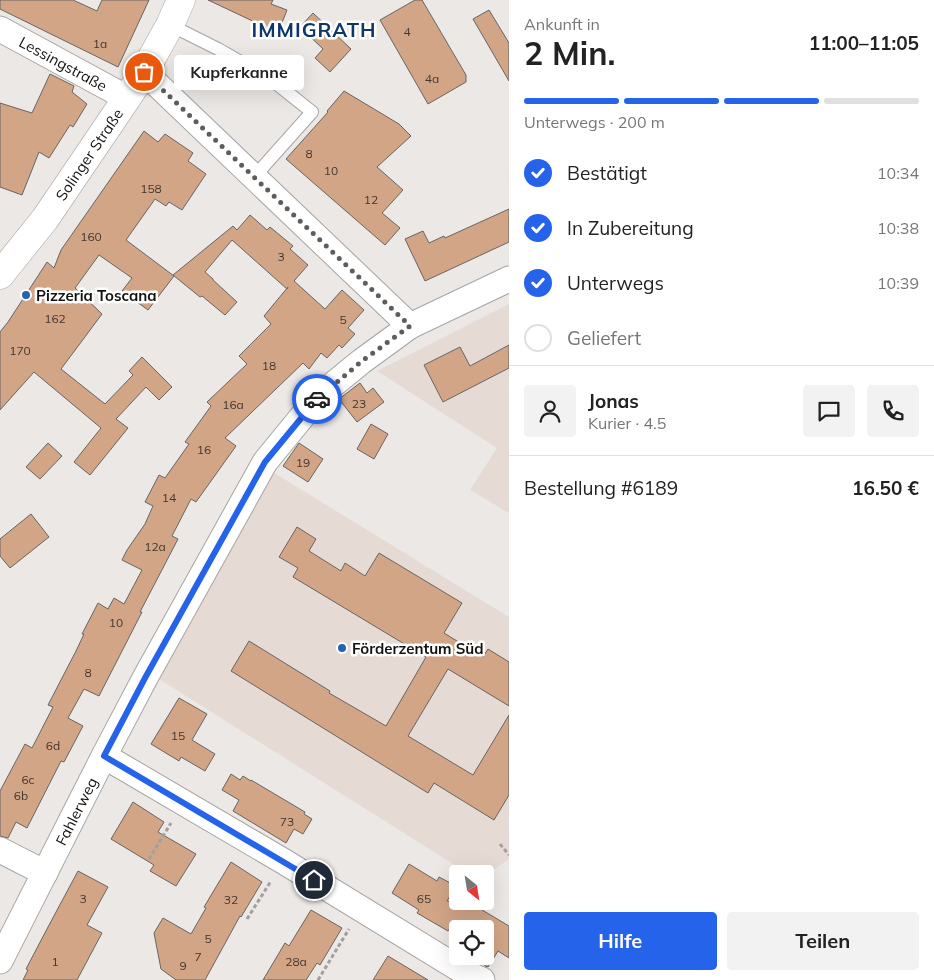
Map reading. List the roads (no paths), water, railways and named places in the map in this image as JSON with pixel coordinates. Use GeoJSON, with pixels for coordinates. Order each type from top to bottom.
{"type":"FeatureCollection","features":[{"type":"Feature","properties":{"kind":"main road","name":"Solinger Straße"},"geometry":{"type":"LineString","coordinates":[[0,275],[45,219],[127,98],[170,25],[181,0]]}},
{"type":"Feature","properties":{"kind":"street","name":"Lessingstraße"},"geometry":{"type":"LineString","coordinates":[[0,29],[127,98]]}},
{"type":"Feature","properties":{"kind":"street"},"geometry":{"type":"LineString","coordinates":[[144,72],[410,326]]}},
{"type":"Feature","properties":{"kind":"street","name":"Fahlerweg"},"geometry":{"type":"LineString","coordinates":[[0,961],[145,678],[265,462],[319,396],[362,361],[410,326],[509,278]]}},
{"type":"Feature","properties":{"kind":"street"},"geometry":{"type":"LineString","coordinates":[[104,756],[466,973],[482,980]]}},
{"type":"Feature","properties":{"kind":"street"},"geometry":{"type":"LineString","coordinates":[[0,850],[45,873]]}},
{"type":"Feature","properties":{"kind":"lane"},"geometry":{"type":"LineString","coordinates":[[170,25],[272,80],[312,112],[254,177]]}},
{"type":"Feature","properties":{"kind":"place","name":"Kupferkanne"},"geometry":{"type":"Point","coordinates":[144,72]}},
{"type":"Feature","properties":{"kind":"place","name":"Pizzeria Toscana"},"geometry":{"type":"Point","coordinates":[26,295]}},
{"type":"Feature","properties":{"kind":"place","name":"Förderzentum Süd"},"geometry":{"type":"Point","coordinates":[342,648]}},
{"type":"Feature","properties":{"kind":"district","name":"IMMIGRATH"},"geometry":{"type":"Point","coordinates":[314,29]}}]}
